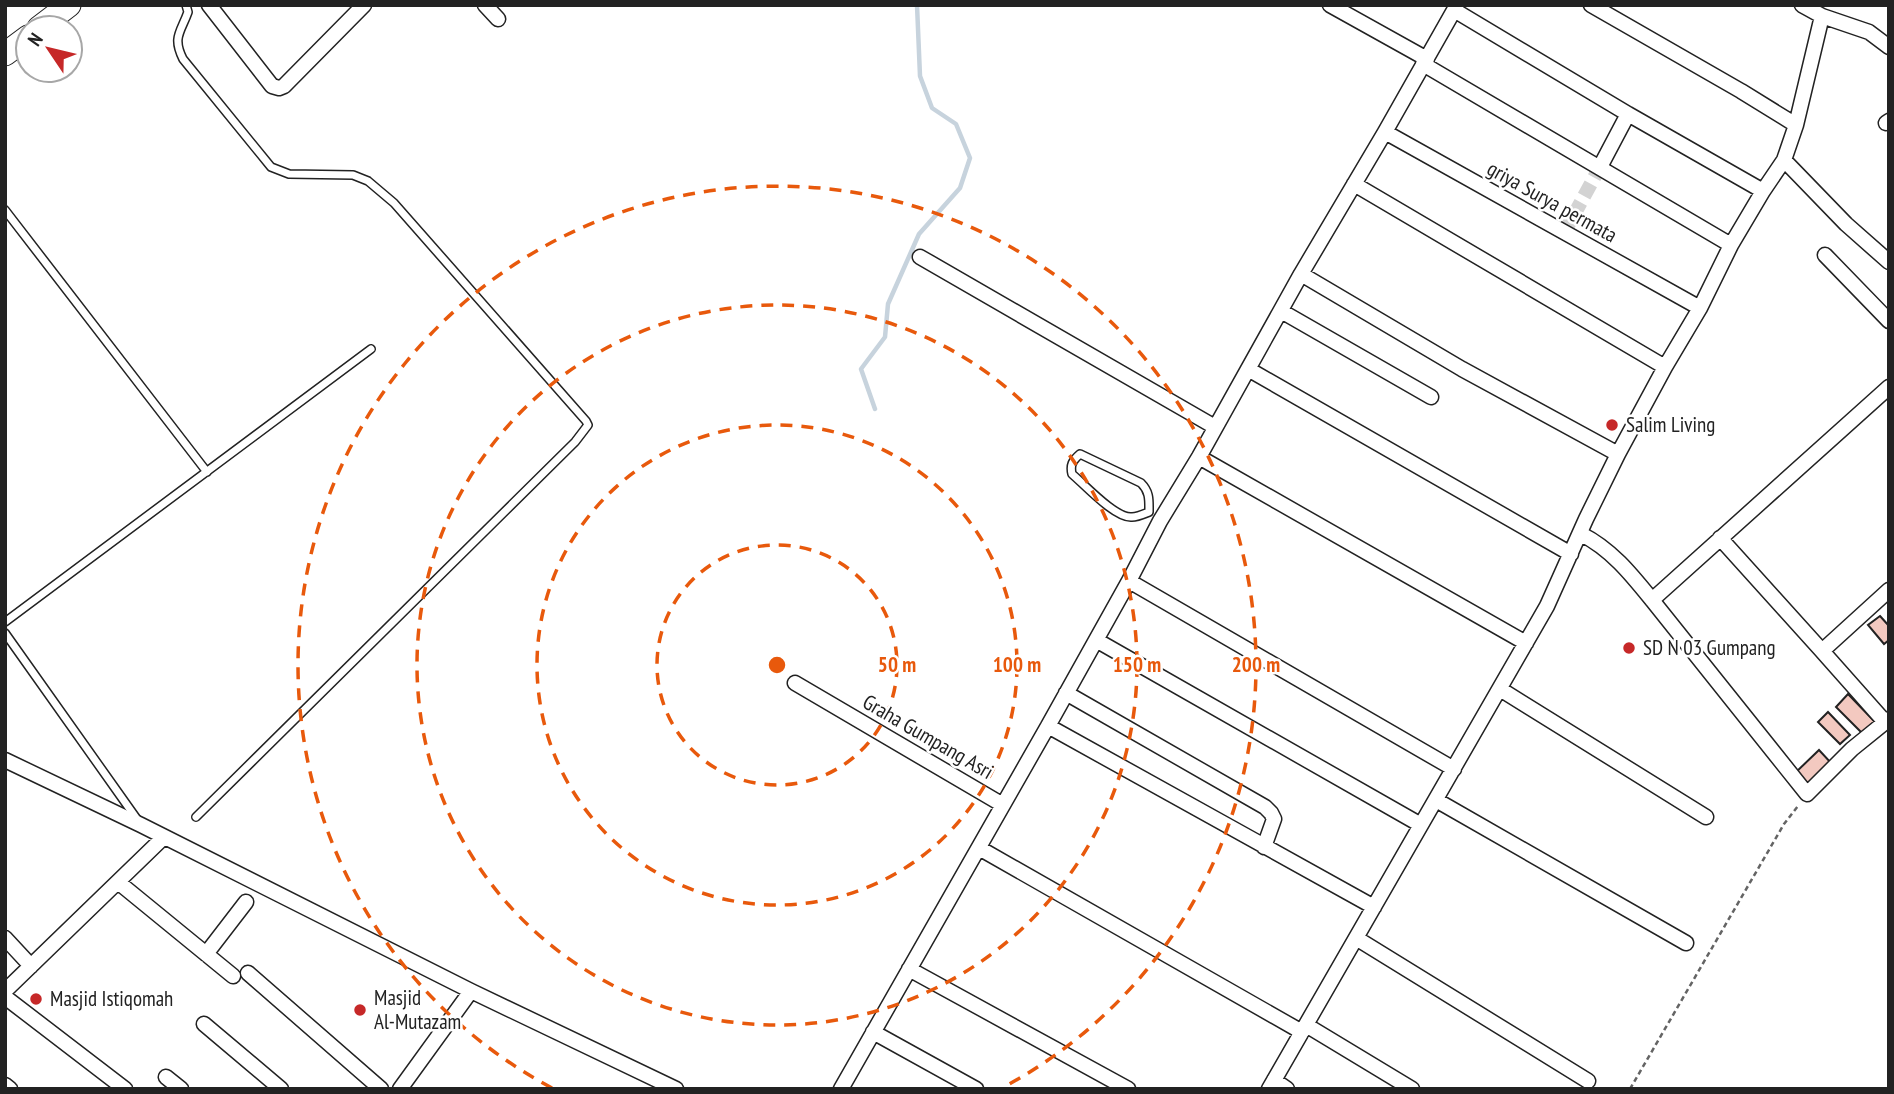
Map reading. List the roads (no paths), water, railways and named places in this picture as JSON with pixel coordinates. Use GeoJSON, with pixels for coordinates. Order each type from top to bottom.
{"type":"FeatureCollection","features":[{"type":"Feature","properties":{"kind":"street"},"geometry":{"type":"LineString","coordinates":[[209,5],[272,86],[279,88],[364,5]]}},
{"type":"Feature","properties":{"kind":"street"},"geometry":{"type":"LineString","coordinates":[[485,5],[498,19]]}},
{"type":"Feature","properties":{"kind":"street"},"geometry":{"type":"LineString","coordinates":[[1330,5],[1731,245]]}},
{"type":"Feature","properties":{"kind":"street"},"geometry":{"type":"LineString","coordinates":[[1591,5],[1741,90],[1796,125]]}},
{"type":"Feature","properties":{"kind":"street"},"geometry":{"type":"LineString","coordinates":[[1802,5],[1822,16],[1870,32],[1889,47]]}},
{"type":"Feature","properties":{"kind":"street"},"geometry":{"type":"LineString","coordinates":[[841,1089],[1129,581],[1155,517],[1199,457],[1455,8],[1628,114],[1763,191]]}},
{"type":"Feature","properties":{"kind":"street"},"geometry":{"type":"LineString","coordinates":[[1287,1089],[1272,1084],[1547,606],[1618,454],[1700,308],[1731,245],[1784,160],[1796,125],[1822,16]]}},
{"type":"Feature","properties":{"kind":"street"},"geometry":{"type":"LineString","coordinates":[[1600,167],[1628,114]]}},
{"type":"Feature","properties":{"kind":"street","name":"griya Surya permata"},"geometry":{"type":"LineString","coordinates":[[1385,132],[1700,308]]}},
{"type":"Feature","properties":{"kind":"street"},"geometry":{"type":"LineString","coordinates":[[1784,160],[1846,224],[1886,252]]}},
{"type":"Feature","properties":{"kind":"street"},"geometry":{"type":"LineString","coordinates":[[1354,184],[1665,367]]}},
{"type":"Feature","properties":{"kind":"street"},"geometry":{"type":"LineString","coordinates":[[1825,255],[1889,321]]}},
{"type":"Feature","properties":{"kind":"street"},"geometry":{"type":"LineString","coordinates":[[920,257],[1215,427]]}},
{"type":"Feature","properties":{"kind":"street"},"geometry":{"type":"LineString","coordinates":[[1301,274],[1462,369],[1618,454]]}},
{"type":"Feature","properties":{"kind":"street"},"geometry":{"type":"LineString","coordinates":[[1281,311],[1431,397]]}},
{"type":"Feature","properties":{"kind":"street"},"geometry":{"type":"LineString","coordinates":[[1248,369],[1571,554]]}},
{"type":"Feature","properties":{"kind":"street"},"geometry":{"type":"LineString","coordinates":[[1652,600],[1889,387]]}},
{"type":"Feature","properties":{"kind":"street"},"geometry":{"type":"LineString","coordinates":[[1199,457],[1526,643]]}},
{"type":"Feature","properties":{"kind":"street"},"geometry":{"type":"LineString","coordinates":[[1581,534],[1622,564],[1807,794],[1852,749],[1887,721],[1720,538]]}},
{"type":"Feature","properties":{"kind":"street"},"geometry":{"type":"LineString","coordinates":[[1129,581],[1454,769]]}},
{"type":"Feature","properties":{"kind":"street"},"geometry":{"type":"LineString","coordinates":[[1822,651],[1889,590]]}},
{"type":"Feature","properties":{"kind":"street"},"geometry":{"type":"LineString","coordinates":[[1096,640],[1421,825]]}},
{"type":"Feature","properties":{"kind":"street","name":"Graha Gumpang Asri"},"geometry":{"type":"LineString","coordinates":[[795,684],[1003,805]]}},
{"type":"Feature","properties":{"kind":"street"},"geometry":{"type":"LineString","coordinates":[[1500,689],[1706,817]]}},
{"type":"Feature","properties":{"kind":"street"},"geometry":{"type":"LineString","coordinates":[[1066,693],[1265,807],[1275,820],[1264,847]]}},
{"type":"Feature","properties":{"kind":"street"},"geometry":{"type":"LineString","coordinates":[[1048,726],[1374,907]]}},
{"type":"Feature","properties":{"kind":"street"},"geometry":{"type":"LineString","coordinates":[[5,760],[141,825],[471,991],[676,1089]]}},
{"type":"Feature","properties":{"kind":"street"},"geometry":{"type":"LineString","coordinates":[[1436,800],[1686,943]]}},
{"type":"Feature","properties":{"kind":"street"},"geometry":{"type":"LineString","coordinates":[[125,1089],[5,994],[163,837]]}},
{"type":"Feature","properties":{"kind":"street"},"geometry":{"type":"LineString","coordinates":[[979,848],[1412,1089]]}},
{"type":"Feature","properties":{"kind":"street"},"geometry":{"type":"LineString","coordinates":[[118,882],[206,954],[240,974],[381,1089]]}},
{"type":"Feature","properties":{"kind":"street"},"geometry":{"type":"LineString","coordinates":[[206,954],[246,902]]}},
{"type":"Feature","properties":{"kind":"street"},"geometry":{"type":"LineString","coordinates":[[5,937],[31,966]]}},
{"type":"Feature","properties":{"kind":"street"},"geometry":{"type":"LineString","coordinates":[[1356,938],[1588,1081]]}},
{"type":"Feature","properties":{"kind":"street"},"geometry":{"type":"LineString","coordinates":[[909,969],[1128,1089]]}},
{"type":"Feature","properties":{"kind":"street"},"geometry":{"type":"LineString","coordinates":[[407,1086],[471,991]]}},
{"type":"Feature","properties":{"kind":"street"},"geometry":{"type":"LineString","coordinates":[[204,1024],[281,1089]]}},
{"type":"Feature","properties":{"kind":"street"},"geometry":{"type":"LineString","coordinates":[[873,1032],[976,1089]]}},
{"type":"Feature","properties":{"kind":"street"},"geometry":{"type":"LineString","coordinates":[[166,1077],[181,1089]]}},
{"type":"Feature","properties":{"kind":"street"},"geometry":{"type":"LineString","coordinates":[[5,1085],[10,1089]]}},
{"type":"Feature","properties":{"kind":"lane"},"geometry":{"type":"LineString","coordinates":[[186,5],[188,12],[177,38],[177,47],[183,59],[271,167],[289,174],[353,175],[368,181],[394,203],[588,425],[575,442],[196,817]]}},
{"type":"Feature","properties":{"kind":"lane"},"geometry":{"type":"LineString","coordinates":[[5,210],[206,472]]}},
{"type":"Feature","properties":{"kind":"lane"},"geometry":{"type":"LineString","coordinates":[[5,622],[371,349]]}},
{"type":"Feature","properties":{"kind":"lane"},"geometry":{"type":"LineString","coordinates":[[1080,454],[1141,483],[1147,489],[1155,517],[1123,516],[1113,510],[1072,474],[1070,467],[1073,460],[1080,454]]}},
{"type":"Feature","properties":{"kind":"lane"},"geometry":{"type":"LineString","coordinates":[[5,633],[141,825]]}},
{"type":"Feature","properties":{"kind":"waterway"},"geometry":{"type":"LineString","coordinates":[[875,409],[861,369],[885,337],[888,304],[919,234],[960,188],[970,158],[956,124],[932,108],[920,76],[917,5]]}},
{"type":"Feature","properties":{"kind":"tunnel"},"geometry":{"type":"LineString","coordinates":[[1564,233],[1600,167]]}},
{"type":"Feature","properties":{"kind":"place","name":"Salim Living"},"geometry":{"type":"Point","coordinates":[1612,425]}},
{"type":"Feature","properties":{"kind":"place","name":"SD N 03 Gumpang"},"geometry":{"type":"Point","coordinates":[1629,648]}},
{"type":"Feature","properties":{"kind":"place","name":"Masjid Istiqomah"},"geometry":{"type":"Point","coordinates":[36,999]}},
{"type":"Feature","properties":{"kind":"place","name":"Masjid Al-Mutazam"},"geometry":{"type":"Point","coordinates":[360,1010]}}]}
